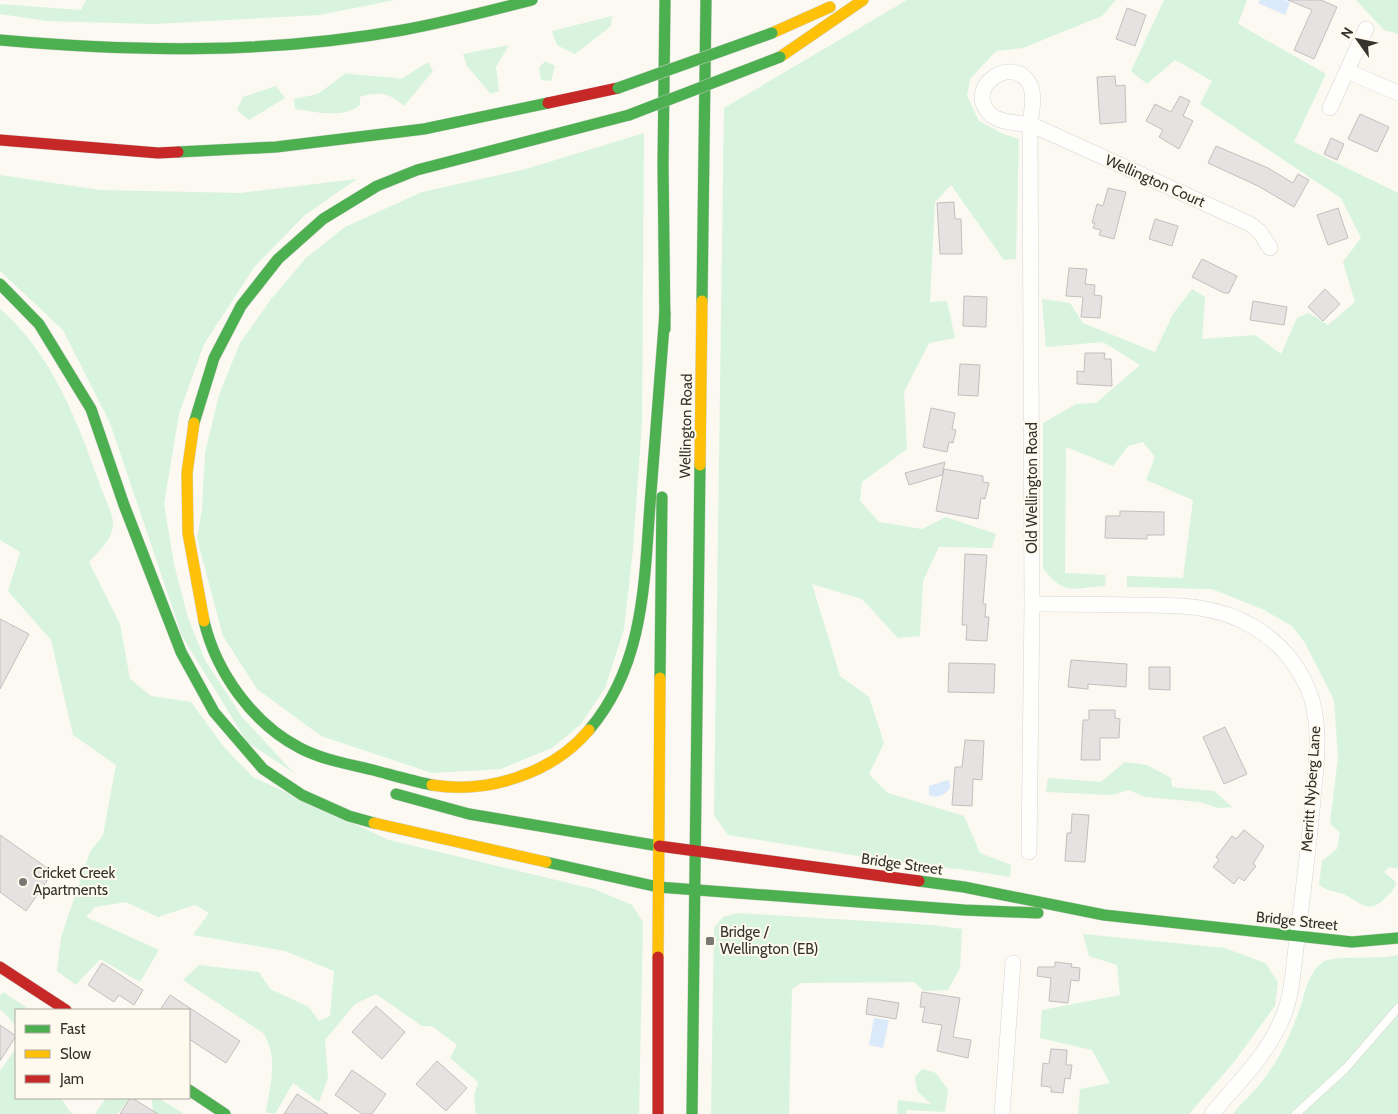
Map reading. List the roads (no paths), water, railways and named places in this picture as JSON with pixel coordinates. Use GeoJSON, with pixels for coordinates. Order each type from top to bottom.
{"type":"FeatureCollection","features":[{"type":"Feature","properties":{"kind":"main road"},"geometry":{"type":"LineString","coordinates":[[0,40],[87,47],[163,49],[276,44],[387,32],[445,22],[532,0]]}},
{"type":"Feature","properties":{"kind":"main road","name":"Wellington Road"},"geometry":{"type":"LineString","coordinates":[[659,846],[659,691],[665,313],[663,165],[666,0]]}},
{"type":"Feature","properties":{"kind":"main road","name":"Wellington Road"},"geometry":{"type":"LineString","coordinates":[[694,852],[706,0]]}},
{"type":"Feature","properties":{"kind":"main road"},"geometry":{"type":"LineString","coordinates":[[0,140],[158,153],[276,147],[424,129],[618,88],[772,33],[847,0]]}},
{"type":"Feature","properties":{"kind":"main road"},"geometry":{"type":"LineString","coordinates":[[365,781],[280,736],[265,723],[239,692],[208,636],[190,564],[184,489],[187,452],[194,415],[204,379],[220,345],[248,296],[291,246],[328,217],[375,187],[410,172],[446,161],[629,115],[780,57],[863,0]]}},
{"type":"Feature","properties":{"kind":"main road","name":"Bridge Street"},"geometry":{"type":"LineString","coordinates":[[0,284],[39,324],[64,361],[91,409],[124,505],[181,652],[214,712],[263,770],[302,795],[348,816],[384,826],[658,887],[694,892],[964,910],[1104,915]]}},
{"type":"Feature","properties":{"kind":"main road"},"geometry":{"type":"LineString","coordinates":[[316,756],[426,784],[464,788],[500,782],[545,766],[576,744],[599,719],[622,681],[632,656],[641,616],[665,313]]}},
{"type":"Feature","properties":{"kind":"main road","name":"Bridge Street"},"geometry":{"type":"LineString","coordinates":[[381,790],[469,814],[694,852],[964,888],[1104,915],[1227,930],[1352,942],[1398,938]]}},
{"type":"Feature","properties":{"kind":"main road"},"geometry":{"type":"LineString","coordinates":[[658,1114],[659,846]]}},
{"type":"Feature","properties":{"kind":"main road"},"geometry":{"type":"LineString","coordinates":[[692,1114],[694,852]]}},
{"type":"Feature","properties":{"kind":"main road"},"geometry":{"type":"LineString","coordinates":[[1,969],[64,1009]]}},
{"type":"Feature","properties":{"kind":"main road"},"geometry":{"type":"LineString","coordinates":[[190,1091],[225,1114]]}},
{"type":"Feature","properties":{"kind":"street"},"geometry":{"type":"LineString","coordinates":[[1330,108],[1366,29]]}},
{"type":"Feature","properties":{"kind":"street"},"geometry":{"type":"LineString","coordinates":[[1347,71],[1398,93]]}},
{"type":"Feature","properties":{"kind":"street","name":"Wellington Court"},"geometry":{"type":"LineString","coordinates":[[1030,125],[1250,224],[1260,232],[1270,248]]}},
{"type":"Feature","properties":{"kind":"street","name":"Old Wellington Road"},"geometry":{"type":"LineString","coordinates":[[1029,852],[1032,604],[1030,125]]}},
{"type":"Feature","properties":{"kind":"street","name":"Merritt Nyberg Lane"},"geometry":{"type":"LineString","coordinates":[[1032,604],[1186,605],[1204,607],[1231,615],[1256,628],[1284,651],[1296,666],[1312,700],[1317,736],[1310,830],[1288,998],[1283,1017],[1258,1062],[1212,1114]]}},
{"type":"Feature","properties":{"kind":"street"},"geometry":{"type":"LineString","coordinates":[[1002,1114],[1013,963]]}},
{"type":"Feature","properties":{"kind":"lane"},"geometry":{"type":"LineString","coordinates":[[1296,1114],[1346,1068],[1398,1008]]}},
{"type":"Feature","properties":{"kind":"water"},"geometry":{"type":"Polygon","coordinates":[[[1260,0],[1285,0],[1290,2],[1285,15],[1258,3],[1260,0]]]}},
{"type":"Feature","properties":{"kind":"water"},"geometry":{"type":"Polygon","coordinates":[[[948,780],[951,786],[945,793],[939,796],[929,795],[929,786],[948,780]]]}},
{"type":"Feature","properties":{"kind":"water"},"geometry":{"type":"Polygon","coordinates":[[[874,1018],[889,1020],[883,1048],[869,1045],[874,1018]]]}},
{"type":"Feature","properties":{"kind":"place","name":"Cricket Creek Apartments"},"geometry":{"type":"Point","coordinates":[23,882]}},
{"type":"Feature","properties":{"kind":"place","name":"Bridge / Wellington (EB)"},"geometry":{"type":"Point","coordinates":[710,941]}}]}
